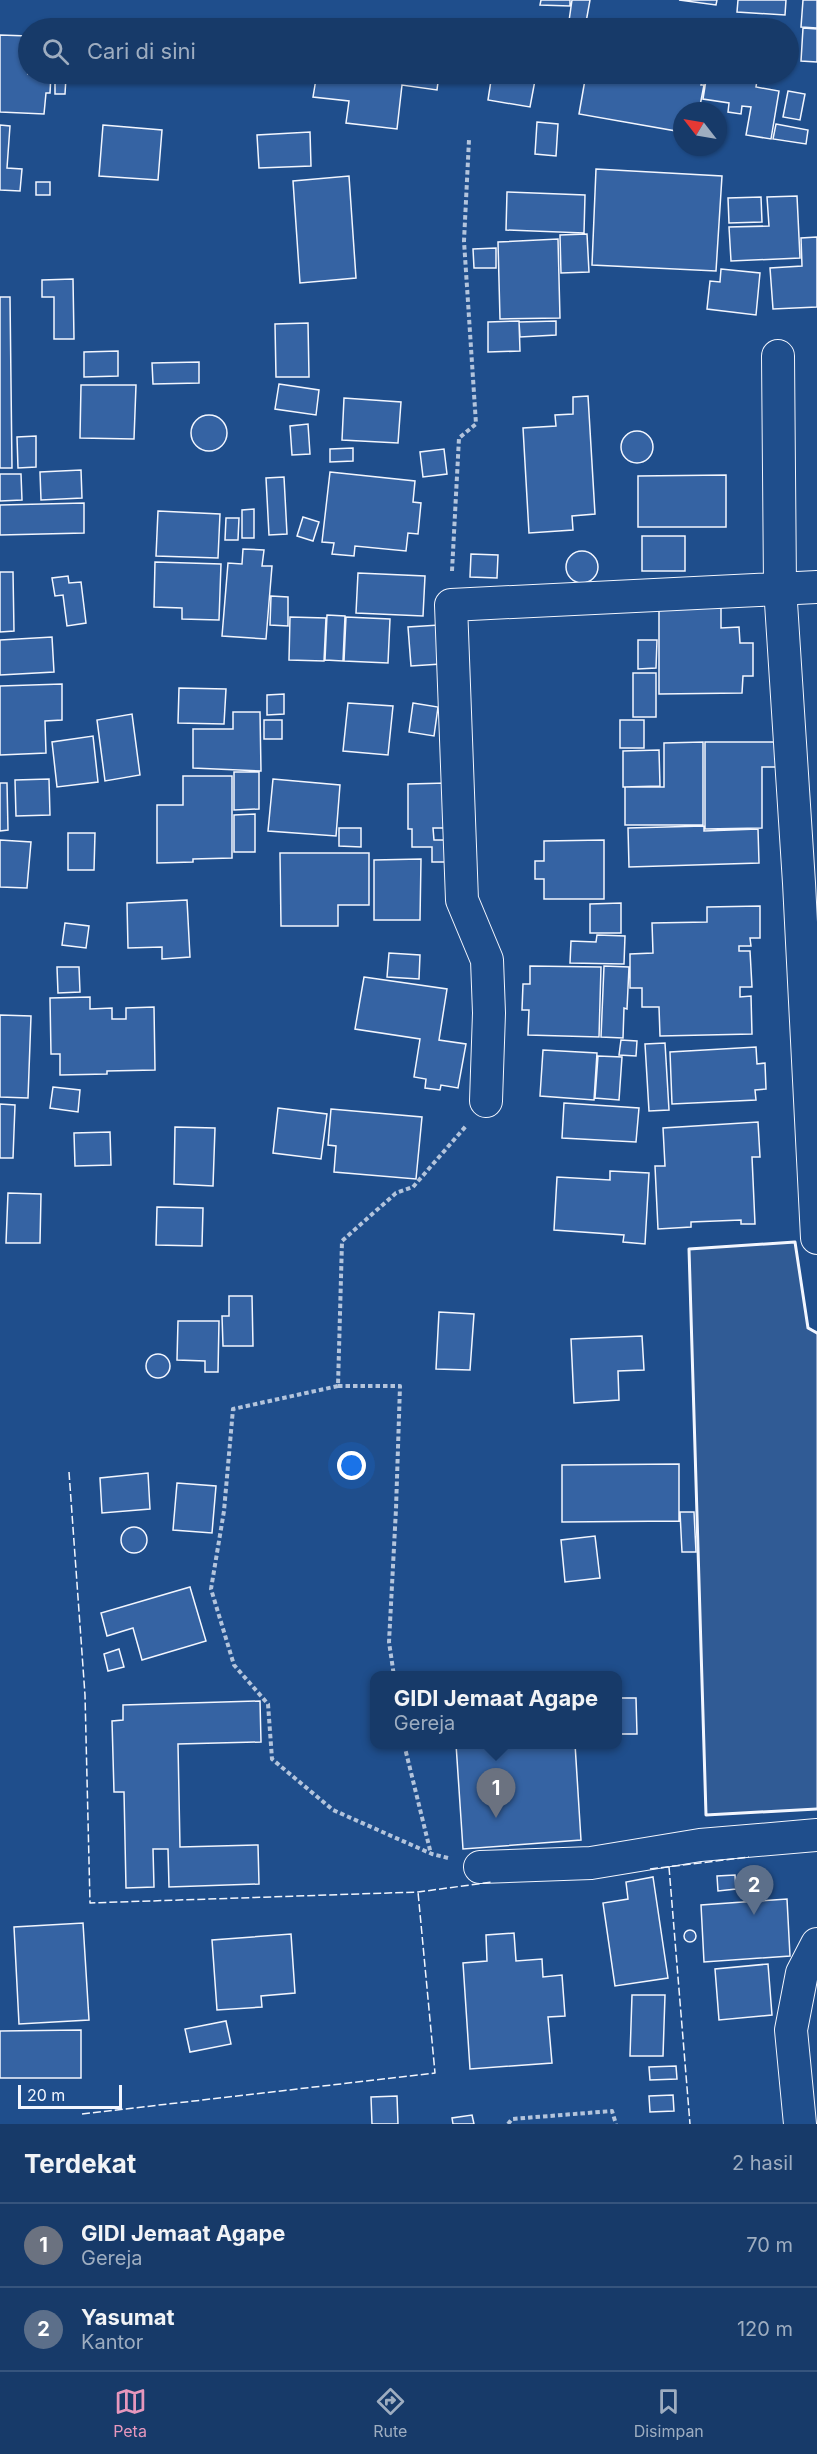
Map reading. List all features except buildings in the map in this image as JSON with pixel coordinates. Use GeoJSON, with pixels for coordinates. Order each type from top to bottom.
{"type":"FeatureCollection","features":[{"type":"Feature","properties":{"kind":"street"},"geometry":{"type":"LineString","coordinates":[[778,356],[780,587],[799,883],[817,1238]]}},
{"type":"Feature","properties":{"kind":"street"},"geometry":{"type":"LineString","coordinates":[[486,1101],[489,1013],[487,960],[462,900],[451,605],[780,587],[817,587]]}},
{"type":"Feature","properties":{"kind":"street"},"geometry":{"type":"LineString","coordinates":[[480,1867],[591,1863],[700,1845],[817,1835]]}},
{"type":"Feature","properties":{"kind":"street"},"geometry":{"type":"LineString","coordinates":[[800,2124],[791,2030],[802,1973],[817,1944]]}},
{"type":"Feature","properties":{"kind":"path"},"geometry":{"type":"LineString","coordinates":[[451,605],[459,438],[476,424],[464,241],[469,140]]}},
{"type":"Feature","properties":{"kind":"path"},"geometry":{"type":"LineString","coordinates":[[338,1386],[342,1241],[396,1193],[413,1187],[486,1101]]}},
{"type":"Feature","properties":{"kind":"path"},"geometry":{"type":"LineString","coordinates":[[393,1671],[389,1642],[396,1509],[399,1386],[338,1386],[233,1410],[224,1511],[211,1589],[234,1665],[268,1704],[272,1759],[333,1810],[432,1854],[480,1867]]}},
{"type":"Feature","properties":{"kind":"path"},"geometry":{"type":"LineString","coordinates":[[405,1749],[432,1854]]}},
{"type":"Feature","properties":{"kind":"path"},"geometry":{"type":"LineString","coordinates":[[508,2124],[512,2119],[612,2111],[616,2124]]}},
{"type":"Feature","properties":{"kind":"shaded area"},"geometry":{"type":"Polygon","coordinates":[[[795,1242],[808,1327],[817,1333],[817,1809],[706,1815],[689,1249],[795,1242]]]}},
{"type":"Feature","properties":{"kind":"fence"},"geometry":{"type":"LineString","coordinates":[[69,1472],[85,1695],[90,1903],[418,1892],[492,1882]]}},
{"type":"Feature","properties":{"kind":"fence"},"geometry":{"type":"LineString","coordinates":[[650,1869],[749,1857]]}},
{"type":"Feature","properties":{"kind":"fence"},"geometry":{"type":"LineString","coordinates":[[669,1867],[690,2124]]}},
{"type":"Feature","properties":{"kind":"fence"},"geometry":{"type":"LineString","coordinates":[[82,2114],[435,2073],[418,1892]]}},
{"type":"Feature","properties":{"kind":"wall"},"geometry":{"type":"LineString","coordinates":[[817,1333],[808,1328],[795,1242],[689,1249],[706,1815],[817,1809]]}},
{"type":"Feature","properties":{"kind":"place","name":"GIDI Jemaat Agape"},"geometry":{"type":"Point","coordinates":[496,1818]}},
{"type":"Feature","properties":{"kind":"place","name":"Yasumat"},"geometry":{"type":"Point","coordinates":[754,1915]}}]}
